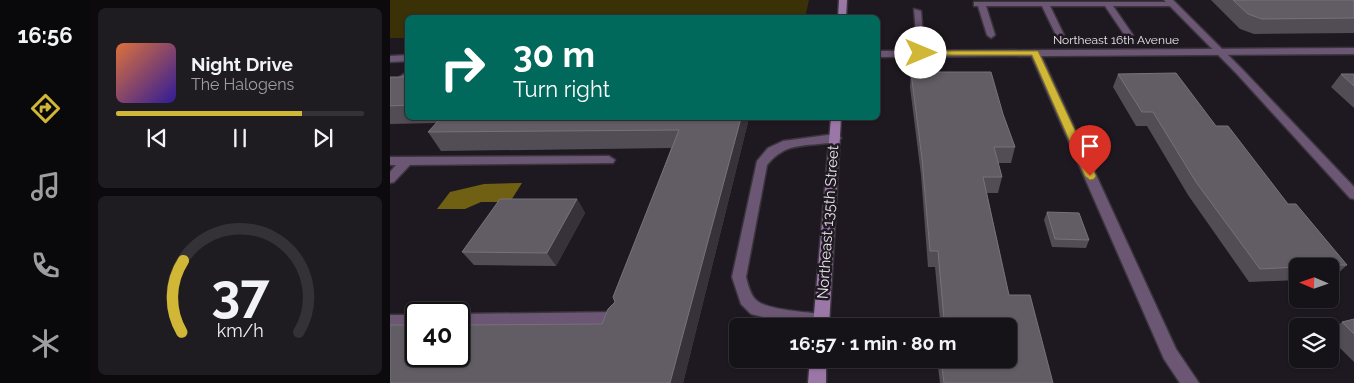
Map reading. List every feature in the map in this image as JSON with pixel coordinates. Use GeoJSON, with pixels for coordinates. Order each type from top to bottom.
{"type":"FeatureCollection","features":[{"type":"Feature","properties":{"kind":"main road"},"geometry":{"type":"LineString","coordinates":[[842,15],[843,0]]}},
{"type":"Feature","properties":{"kind":"main road","name":"Northeast 135th Street"},"geometry":{"type":"LineString","coordinates":[[821,318],[836,120]]}},
{"type":"Feature","properties":{"kind":"main road"},"geometry":{"type":"LineString","coordinates":[[817,383],[818,368]]}},
{"type":"Feature","properties":{"kind":"street"},"geometry":{"type":"LineString","coordinates":[[991,35],[979,4],[1170,2],[1221,53],[1354,195]]}},
{"type":"Feature","properties":{"kind":"street"},"geometry":{"type":"LineString","coordinates":[[1045,4],[1060,34]]}},
{"type":"Feature","properties":{"kind":"street"},"geometry":{"type":"LineString","coordinates":[[1107,4],[1129,35]]}},
{"type":"Feature","properties":{"kind":"street"},"geometry":{"type":"LineString","coordinates":[[917,11],[920,34]]}},
{"type":"Feature","properties":{"kind":"street","name":"Northeast 16th Avenue"},"geometry":{"type":"LineString","coordinates":[[880,54],[1354,51]]}},
{"type":"Feature","properties":{"kind":"street"},"geometry":{"type":"LineString","coordinates":[[1035,53],[1170,354],[1190,383]]}},
{"type":"Feature","properties":{"kind":"street"},"geometry":{"type":"LineString","coordinates":[[390,59],[405,58]]}},
{"type":"Feature","properties":{"kind":"street"},"geometry":{"type":"LineString","coordinates":[[391,88],[405,76]]}},
{"type":"Feature","properties":{"kind":"street"},"geometry":{"type":"LineString","coordinates":[[391,88],[405,86]]}},
{"type":"Feature","properties":{"kind":"street"},"geometry":{"type":"LineString","coordinates":[[793,318],[761,311],[752,306],[741,290],[740,277],[761,164],[772,151],[788,144],[835,138]]}},
{"type":"Feature","properties":{"kind":"street"},"geometry":{"type":"LineString","coordinates":[[390,161],[609,160]]}},
{"type":"Feature","properties":{"kind":"street"},"geometry":{"type":"LineString","coordinates":[[390,179],[407,161]]}},
{"type":"Feature","properties":{"kind":"street"},"geometry":{"type":"LineString","coordinates":[[470,321],[616,319]]}},
{"type":"Feature","properties":{"kind":"street"},"geometry":{"type":"LineString","coordinates":[[390,322],[405,322]]}},
{"type":"Feature","properties":{"kind":"shaded area"},"geometry":{"type":"Polygon","coordinates":[[[390,0],[809,0],[806,15],[405,15],[405,38],[390,38],[390,0]]]}},
{"type":"Feature","properties":{"kind":"shaded area"},"geometry":{"type":"Polygon","coordinates":[[[522,183],[510,202],[481,202],[465,209],[437,209],[450,192],[484,184],[522,183]]]}},
{"type":"Feature","properties":{"kind":"building"},"geometry":{"type":"Polygon","coordinates":[[[1233,0],[1354,0],[1354,18],[1262,19],[1248,14],[1233,0]]]}},
{"type":"Feature","properties":{"kind":"building"},"geometry":{"type":"Polygon","coordinates":[[[911,72],[991,72],[1015,147],[994,147],[1002,177],[983,177],[1009,295],[1030,295],[1053,383],[944,383],[942,368],[1017,368],[1017,318],[944,318],[938,251],[930,251],[922,159],[911,72]]]}},
{"type":"Feature","properties":{"kind":"building"},"geometry":{"type":"Polygon","coordinates":[[[1176,73],[1216,126],[1228,126],[1288,204],[1296,204],[1347,265],[1339,265],[1339,258],[1289,258],[1289,267],[1260,269],[1196,182],[1153,112],[1142,112],[1118,74],[1176,73]]]}},
{"type":"Feature","properties":{"kind":"building"},"geometry":{"type":"Polygon","coordinates":[[[1341,74],[1354,74],[1354,86],[1341,74]]]}},
{"type":"Feature","properties":{"kind":"building"},"geometry":{"type":"Polygon","coordinates":[[[390,77],[405,77],[405,105],[390,106],[390,77]]]}},
{"type":"Feature","properties":{"kind":"building"},"geometry":{"type":"Polygon","coordinates":[[[439,120],[740,120],[670,383],[390,383],[390,325],[405,325],[405,367],[470,367],[470,325],[602,324],[608,309],[615,302],[613,297],[679,130],[428,132],[439,120]]]}},
{"type":"Feature","properties":{"kind":"building"},"geometry":{"type":"Polygon","coordinates":[[[500,199],[577,199],[547,253],[462,252],[500,199]]]}},
{"type":"Feature","properties":{"kind":"building"},"geometry":{"type":"Polygon","coordinates":[[[1047,212],[1079,213],[1089,240],[1055,239],[1047,212]]]}},
{"type":"Feature","properties":{"kind":"building"},"geometry":{"type":"Polygon","coordinates":[[[1354,319],[1354,334],[1342,322],[1354,319]]]}},
{"type":"Feature","properties":{"kind":"route"},"geometry":{"type":"LineString","coordinates":[[921,53],[1035,53],[1090,176]]}}]}
